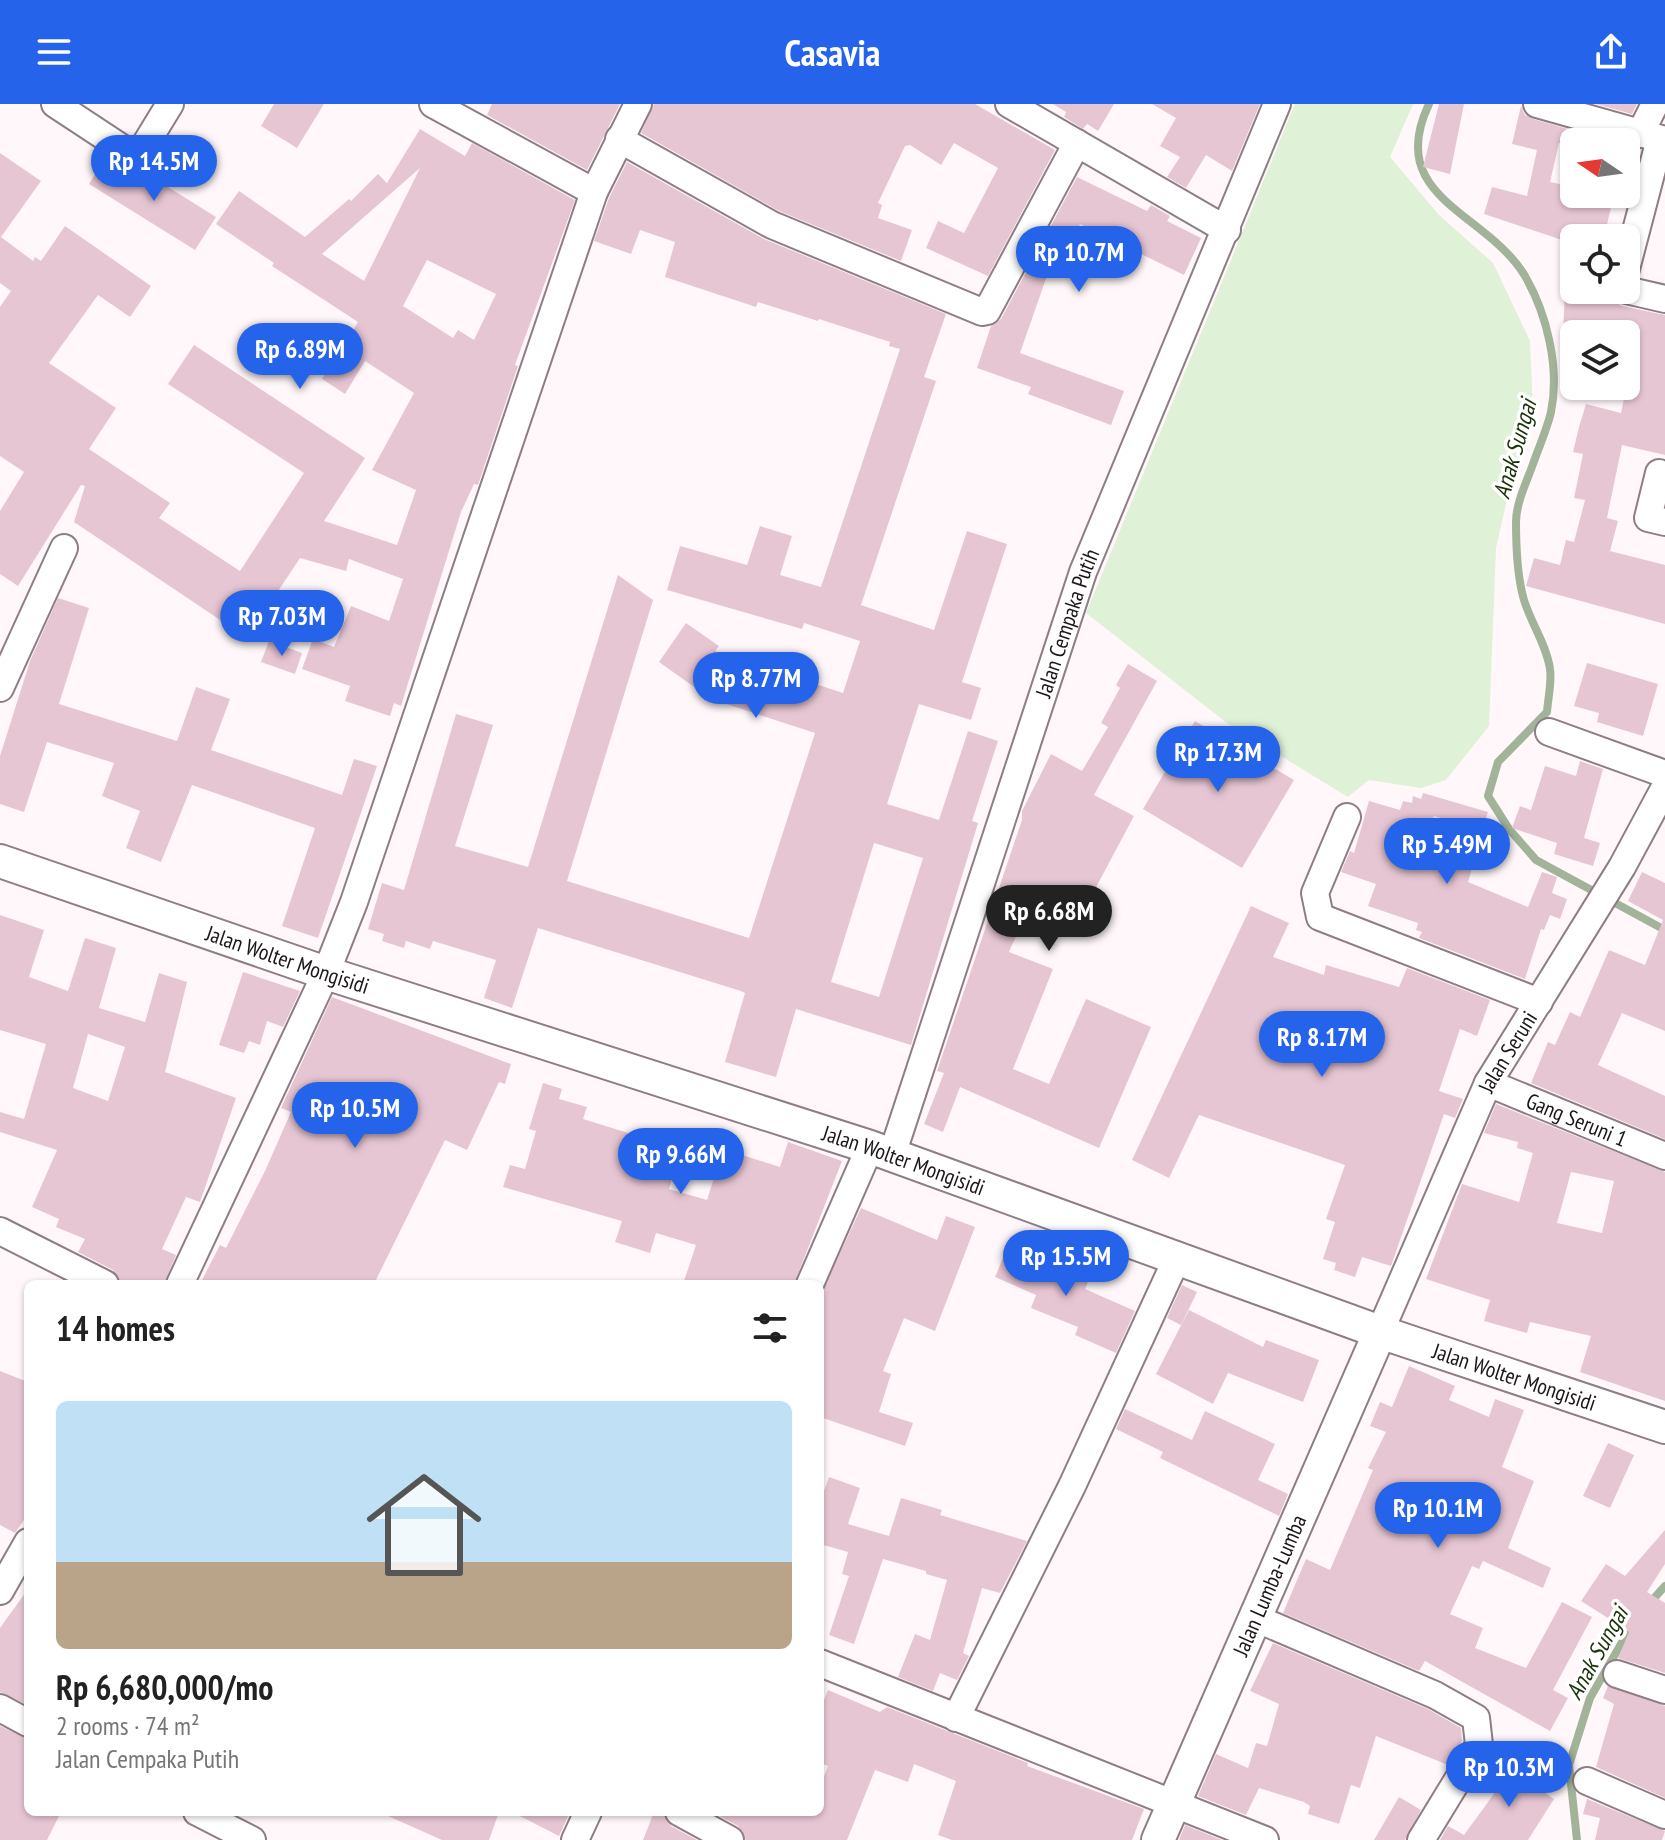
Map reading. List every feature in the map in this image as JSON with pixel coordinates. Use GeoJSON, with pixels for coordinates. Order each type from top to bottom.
{"type":"FeatureCollection","features":[{"type":"Feature","properties":{"kind":"street"},"geometry":{"type":"LineString","coordinates":[[55,104],[137,158],[170,104]]}},
{"type":"Feature","properties":{"kind":"street"},"geometry":{"type":"LineString","coordinates":[[433,104],[594,192]]}},
{"type":"Feature","properties":{"kind":"street"},"geometry":{"type":"LineString","coordinates":[[182,1280],[326,973],[354,902],[594,192],[638,104]]}},
{"type":"Feature","properties":{"kind":"street"},"geometry":{"type":"LineString","coordinates":[[1009,104],[1227,230]]}},
{"type":"Feature","properties":{"kind":"street","name":"Jalan Cempaka Putih"},"geometry":{"type":"LineString","coordinates":[[812,1280],[881,1151],[1083,572],[1277,104]]}},
{"type":"Feature","properties":{"kind":"street"},"geometry":{"type":"LineString","coordinates":[[1537,104],[1655,137]]}},
{"type":"Feature","properties":{"kind":"street"},"geometry":{"type":"LineString","coordinates":[[1636,224],[1655,137],[1655,104]]}},
{"type":"Feature","properties":{"kind":"street"},"geometry":{"type":"LineString","coordinates":[[619,139],[772,225],[982,312],[987,311],[1077,143]]}},
{"type":"Feature","properties":{"kind":"street"},"geometry":{"type":"LineString","coordinates":[[1640,293],[1665,299]]}},
{"type":"Feature","properties":{"kind":"street"},"geometry":{"type":"LineString","coordinates":[[1659,473],[1648,518],[1665,522]]}},
{"type":"Feature","properties":{"kind":"street"},"geometry":{"type":"LineString","coordinates":[[0,688],[64,548]]}},
{"type":"Feature","properties":{"kind":"street"},"geometry":{"type":"LineString","coordinates":[[1549,732],[1665,774]]}},
{"type":"Feature","properties":{"kind":"street","name":"Jalan Seruni"},"geometry":{"type":"LineString","coordinates":[[1380,1332],[1488,1083],[1622,867],[1665,787]]}},
{"type":"Feature","properties":{"kind":"street"},"geometry":{"type":"LineString","coordinates":[[1347,817],[1315,893],[1320,917],[1539,1002]]}},
{"type":"Feature","properties":{"kind":"street","name":"Jalan Wolter Mongisidi"},"geometry":{"type":"LineString","coordinates":[[0,861],[326,973],[881,1151],[1178,1256],[1380,1332],[1665,1427]]}},
{"type":"Feature","properties":{"kind":"street","name":"Gang Seruni 1"},"geometry":{"type":"LineString","coordinates":[[1488,1083],[1665,1156]]}},
{"type":"Feature","properties":{"kind":"street"},"geometry":{"type":"LineString","coordinates":[[0,1231],[97,1280]]}},
{"type":"Feature","properties":{"kind":"street"},"geometry":{"type":"LineString","coordinates":[[956,1718],[1072,1486],[1178,1256]]}},
{"type":"Feature","properties":{"kind":"street","name":"Jalan Lumba-Lumba"},"geometry":{"type":"LineString","coordinates":[[1158,1840],[1380,1332]]}},
{"type":"Feature","properties":{"kind":"street"},"geometry":{"type":"LineString","coordinates":[[0,1591],[24,1549]]}},
{"type":"Feature","properties":{"kind":"street"},"geometry":{"type":"LineString","coordinates":[[1255,1618],[1435,1695],[1476,1718],[1479,1745],[1421,1840]]}},
{"type":"Feature","properties":{"kind":"street"},"geometry":{"type":"LineString","coordinates":[[824,1665],[1265,1840]]}},
{"type":"Feature","properties":{"kind":"street"},"geometry":{"type":"LineString","coordinates":[[1617,1674],[1665,1690]]}},
{"type":"Feature","properties":{"kind":"street"},"geometry":{"type":"LineString","coordinates":[[0,1708],[24,1721]]}},
{"type":"Feature","properties":{"kind":"street"},"geometry":{"type":"LineString","coordinates":[[1587,1781],[1665,1815]]}},
{"type":"Feature","properties":{"kind":"street"},"geometry":{"type":"LineString","coordinates":[[203,1816],[237,1837]]}},
{"type":"Feature","properties":{"kind":"street"},"geometry":{"type":"LineString","coordinates":[[575,1840],[586,1816]]}},
{"type":"Feature","properties":{"kind":"street"},"geometry":{"type":"LineString","coordinates":[[686,1816],[730,1840]]}},
{"type":"Feature","properties":{"kind":"green space"},"geometry":{"type":"Polygon","coordinates":[[[1295,104],[1413,104],[1390,157],[1439,215],[1493,263],[1530,341],[1533,411],[1518,451],[1496,548],[1489,726],[1446,780],[1421,788],[1369,780],[1348,797],[1227,723],[1086,613],[1295,104]]]}},
{"type":"Feature","properties":{"kind":"building"},"geometry":{"type":"Polygon","coordinates":[[[274,104],[324,104],[297,148],[261,126],[274,104]]]}},
{"type":"Feature","properties":{"kind":"building"},"geometry":{"type":"Polygon","coordinates":[[[492,104],[620,104],[587,170],[487,115],[492,104]]]}},
{"type":"Feature","properties":{"kind":"building"},"geometry":{"type":"Polygon","coordinates":[[[654,104],[975,104],[1055,150],[988,276],[926,248],[938,221],[964,233],[998,168],[954,143],[941,165],[910,145],[905,146],[878,203],[882,205],[878,218],[912,230],[901,261],[779,211],[641,133],[654,104]]]}},
{"type":"Feature","properties":{"kind":"building"},"geometry":{"type":"Polygon","coordinates":[[[1053,104],[1114,104],[1098,131],[1087,124],[1083,129],[1064,117],[1066,112],[1053,104]]]}},
{"type":"Feature","properties":{"kind":"building"},"geometry":{"type":"Polygon","coordinates":[[[1152,104],[1260,104],[1232,171],[1206,155],[1186,188],[1167,177],[1180,157],[1160,146],[1176,118],[1152,104]]]}},
{"type":"Feature","properties":{"kind":"building"},"geometry":{"type":"Polygon","coordinates":[[[1439,104],[1464,104],[1450,174],[1423,167],[1439,104]]]}},
{"type":"Feature","properties":{"kind":"building"},"geometry":{"type":"Polygon","coordinates":[[[1596,104],[1637,104],[1632,114],[1596,104]]]}},
{"type":"Feature","properties":{"kind":"building"},"geometry":{"type":"Polygon","coordinates":[[[1521,106],[1525,115],[1564,128],[1560,128],[1560,143],[1550,182],[1560,184],[1560,208],[1611,208],[1607,224],[1560,224],[1560,239],[1484,214],[1492,187],[1527,196],[1537,150],[1512,144],[1521,106]]]}},
{"type":"Feature","properties":{"kind":"building"},"geometry":{"type":"Polygon","coordinates":[[[420,129],[465,156],[472,143],[575,200],[515,365],[518,366],[478,485],[474,484],[461,512],[401,706],[394,703],[390,716],[345,701],[350,686],[302,669],[313,639],[334,647],[351,606],[389,621],[403,579],[349,559],[346,571],[300,558],[247,638],[74,522],[85,486],[81,485],[18,586],[0,574],[0,511],[24,472],[0,456],[0,307],[11,291],[0,283],[0,153],[41,181],[1,237],[33,261],[35,257],[41,261],[65,226],[151,286],[130,317],[98,295],[49,363],[116,408],[89,449],[170,503],[159,518],[240,571],[304,473],[168,384],[194,345],[365,458],[324,521],[397,545],[416,490],[372,470],[414,393],[365,361],[345,394],[322,379],[358,322],[272,266],[274,263],[216,224],[239,191],[305,237],[349,199],[351,201],[378,174],[387,183],[420,129]],[[420,168],[380,203],[322,254],[364,281],[420,168]],[[427,260],[403,306],[453,338],[458,330],[474,340],[496,294],[427,260]]]}},
{"type":"Feature","properties":{"kind":"building"},"geometry":{"type":"Polygon","coordinates":[[[106,157],[129,172],[144,172],[216,217],[195,250],[89,184],[106,157]]]}},
{"type":"Feature","properties":{"kind":"building"},"geometry":{"type":"Polygon","coordinates":[[[627,162],[764,239],[946,314],[924,377],[936,381],[861,605],[934,630],[967,531],[1007,544],[962,682],[981,688],[971,720],[919,704],[887,804],[939,820],[968,731],[998,741],[972,821],[978,823],[911,1045],[796,1009],[776,1077],[725,1062],[745,993],[741,991],[538,928],[512,1008],[484,998],[496,960],[433,941],[430,949],[406,941],[404,948],[382,941],[384,934],[368,929],[382,883],[404,890],[456,714],[493,725],[455,846],[528,867],[618,575],[653,600],[567,881],[749,938],[815,733],[711,699],[659,662],[686,623],[719,646],[715,651],[843,693],[860,641],[804,623],[802,629],[667,590],[680,546],[747,565],[760,526],[792,536],[780,575],[821,587],[900,349],[889,346],[890,342],[819,319],[758,302],[756,307],[665,277],[675,242],[640,230],[631,254],[594,241],[609,198],[627,162]],[[874,843],[831,982],[879,997],[923,858],[874,843]]]}},
{"type":"Feature","properties":{"kind":"building"},"geometry":{"type":"Polygon","coordinates":[[[1077,177],[1147,211],[1151,205],[1170,216],[1167,221],[1201,238],[1184,275],[1080,224],[1066,254],[1056,250],[1020,353],[1124,391],[1111,425],[1028,394],[1031,387],[977,368],[991,326],[1001,319],[1077,177]]]}},
{"type":"Feature","properties":{"kind":"building"},"geometry":{"type":"Polygon","coordinates":[[[1564,304],[1619,304],[1665,315],[1665,455],[1622,445],[1607,518],[1618,521],[1610,551],[1665,565],[1665,624],[1526,586],[1534,558],[1560,565],[1566,540],[1574,542],[1585,500],[1574,498],[1583,454],[1573,452],[1586,404],[1621,413],[1624,400],[1640,400],[1640,320],[1564,320],[1564,304]]]}},
{"type":"Feature","properties":{"kind":"building"},"geometry":{"type":"Polygon","coordinates":[[[58,598],[89,608],[59,704],[177,741],[196,687],[230,699],[211,750],[342,795],[354,759],[377,766],[318,938],[282,926],[315,828],[192,785],[161,862],[126,848],[140,811],[102,796],[114,763],[47,742],[24,812],[0,804],[0,756],[30,661],[58,598]]]}},
{"type":"Feature","properties":{"kind":"building"},"geometry":{"type":"Polygon","coordinates":[[[269,641],[302,653],[295,674],[261,662],[269,641]]]}},
{"type":"Feature","properties":{"kind":"building"},"geometry":{"type":"Polygon","coordinates":[[[1587,663],[1658,684],[1643,736],[1597,722],[1599,713],[1574,706],[1587,663]]]}},
{"type":"Feature","properties":{"kind":"building"},"geometry":{"type":"Polygon","coordinates":[[[1128,664],[1157,681],[1094,795],[1134,816],[1077,923],[1032,900],[1009,952],[1053,969],[1013,1069],[1049,1084],[1086,999],[1151,1027],[1099,1148],[960,1087],[943,1132],[924,1124],[944,1073],[937,1071],[1022,820],[1022,811],[1051,754],[1082,771],[1108,727],[1101,723],[1120,688],[1116,685],[1128,664]]]}},
{"type":"Feature","properties":{"kind":"building"},"geometry":{"type":"Polygon","coordinates":[[[1195,721],[1294,780],[1242,868],[1143,809],[1195,721]]]}},
{"type":"Feature","properties":{"kind":"building"},"geometry":{"type":"Polygon","coordinates":[[[1580,761],[1603,769],[1584,838],[1600,843],[1593,866],[1554,854],[1557,843],[1512,828],[1520,806],[1531,810],[1545,766],[1576,776],[1580,761]]]}},
{"type":"Feature","properties":{"kind":"building"},"geometry":{"type":"Polygon","coordinates":[[[1423,793],[1488,812],[1482,831],[1434,816],[1425,841],[1474,861],[1468,882],[1528,907],[1542,872],[1557,877],[1552,893],[1567,899],[1560,919],[1550,915],[1544,930],[1541,929],[1525,979],[1419,938],[1422,932],[1416,930],[1418,923],[1368,906],[1376,884],[1341,872],[1350,851],[1354,853],[1369,801],[1400,810],[1403,801],[1412,803],[1413,796],[1421,799],[1423,793]]]}},
{"type":"Feature","properties":{"kind":"building"},"geometry":{"type":"Polygon","coordinates":[[[1642,872],[1665,883],[1665,1031],[1622,1013],[1598,1065],[1665,1096],[1665,1139],[1531,1083],[1548,1042],[1555,1045],[1570,1012],[1580,1017],[1609,950],[1645,965],[1663,920],[1628,901],[1642,872]]]}},
{"type":"Feature","properties":{"kind":"building"},"geometry":{"type":"Polygon","coordinates":[[[1251,906],[1289,923],[1273,957],[1324,975],[1326,965],[1399,987],[1407,968],[1490,1000],[1477,1036],[1460,1029],[1439,1091],[1463,1099],[1455,1118],[1444,1114],[1391,1266],[1362,1257],[1355,1277],[1334,1270],[1336,1263],[1323,1259],[1335,1222],[1326,1219],[1345,1165],[1199,1115],[1169,1178],[1132,1160],[1251,906]]]}},
{"type":"Feature","properties":{"kind":"building"},"geometry":{"type":"Polygon","coordinates":[[[0,915],[44,930],[29,977],[68,991],[85,938],[116,948],[99,1008],[145,1022],[159,973],[187,982],[165,1072],[236,1098],[200,1202],[186,1197],[162,1249],[176,1255],[166,1280],[119,1280],[113,1270],[78,1252],[85,1239],[56,1227],[59,1219],[32,1207],[57,1150],[0,1132],[0,1112],[24,1119],[46,1044],[0,1030],[0,915]],[[88,1034],[73,1088],[108,1101],[125,1047],[88,1034]]]}},
{"type":"Feature","properties":{"kind":"building"},"geometry":{"type":"Polygon","coordinates":[[[243,972],[300,991],[283,1027],[267,1021],[260,1045],[249,1041],[244,1053],[219,1045],[243,972]]]}},
{"type":"Feature","properties":{"kind":"building"},"geometry":{"type":"Polygon","coordinates":[[[332,997],[511,1064],[505,1084],[499,1082],[467,1150],[445,1140],[376,1280],[202,1280],[220,1245],[226,1248],[265,1171],[291,1112],[281,1108],[332,997]]]}},
{"type":"Feature","properties":{"kind":"building"},"geometry":{"type":"Polygon","coordinates":[[[543,1083],[562,1089],[559,1099],[587,1107],[583,1119],[638,1136],[633,1151],[676,1164],[669,1189],[707,1200],[723,1149],[780,1167],[788,1142],[842,1161],[796,1280],[684,1280],[696,1245],[656,1233],[650,1253],[615,1242],[622,1221],[503,1187],[510,1165],[525,1169],[536,1131],[529,1129],[543,1083]]]}},
{"type":"Feature","properties":{"kind":"building"},"geometry":{"type":"Polygon","coordinates":[[[1496,1104],[1665,1172],[1665,1401],[1580,1372],[1591,1336],[1530,1322],[1527,1333],[1484,1321],[1490,1300],[1426,1279],[1462,1184],[1519,1202],[1533,1153],[1517,1148],[1518,1142],[1484,1133],[1496,1104]],[[1571,1172],[1557,1223],[1602,1233],[1614,1181],[1571,1172]]]}},
{"type":"Feature","properties":{"kind":"building"},"geometry":{"type":"Polygon","coordinates":[[[861,1208],[937,1240],[946,1216],[975,1227],[935,1331],[904,1318],[883,1371],[891,1374],[879,1412],[913,1423],[905,1446],[824,1418],[824,1287],[861,1208]]]}},
{"type":"Feature","properties":{"kind":"building"},"geometry":{"type":"Polygon","coordinates":[[[1011,1239],[1033,1248],[1029,1257],[1088,1282],[1085,1289],[1135,1311],[1116,1353],[1075,1335],[1078,1327],[1031,1308],[1036,1295],[995,1277],[1011,1239]]]}},
{"type":"Feature","properties":{"kind":"building"},"geometry":{"type":"Polygon","coordinates":[[[1182,1285],[1197,1292],[1181,1325],[1167,1318],[1182,1285]]]}},
{"type":"Feature","properties":{"kind":"building"},"geometry":{"type":"Polygon","coordinates":[[[1189,1310],[1263,1347],[1266,1340],[1319,1360],[1303,1402],[1228,1373],[1213,1404],[1156,1374],[1189,1310]]]}},
{"type":"Feature","properties":{"kind":"building"},"geometry":{"type":"Polygon","coordinates":[[[1409,1366],[1455,1386],[1449,1400],[1489,1417],[1495,1399],[1524,1410],[1502,1467],[1534,1481],[1508,1548],[1551,1568],[1543,1588],[1483,1561],[1479,1569],[1472,1566],[1450,1614],[1483,1628],[1475,1648],[1526,1668],[1562,1602],[1592,1617],[1553,1690],[1568,1698],[1550,1731],[1425,1661],[1419,1671],[1283,1613],[1306,1559],[1330,1570],[1373,1470],[1368,1468],[1386,1432],[1370,1426],[1380,1402],[1392,1407],[1409,1366]]]}},
{"type":"Feature","properties":{"kind":"building"},"geometry":{"type":"Polygon","coordinates":[[[0,1371],[24,1380],[24,1520],[15,1533],[0,1525],[0,1371]]]}},
{"type":"Feature","properties":{"kind":"building"},"geometry":{"type":"Polygon","coordinates":[[[1125,1409],[1192,1440],[1205,1411],[1275,1444],[1258,1480],[1288,1494],[1279,1516],[1160,1458],[1163,1452],[1116,1429],[1125,1409]]]}},
{"type":"Feature","properties":{"kind":"building"},"geometry":{"type":"Polygon","coordinates":[[[1608,1443],[1634,1455],[1610,1508],[1583,1496],[1608,1443]]]}},
{"type":"Feature","properties":{"kind":"building"},"geometry":{"type":"Polygon","coordinates":[[[829,1477],[860,1488],[848,1524],[889,1536],[901,1498],[942,1510],[940,1515],[1027,1541],[1000,1593],[982,1588],[963,1653],[969,1656],[957,1680],[940,1673],[933,1691],[898,1677],[915,1634],[930,1640],[947,1580],[926,1574],[926,1571],[883,1559],[854,1644],[829,1635],[849,1576],[842,1574],[848,1552],[824,1545],[824,1491],[829,1477]]]}},
{"type":"Feature","properties":{"kind":"building"},"geometry":{"type":"Polygon","coordinates":[[[1665,1530],[1665,1564],[1647,1592],[1665,1603],[1665,1673],[1618,1658],[1629,1632],[1616,1624],[1619,1613],[1616,1612],[1611,1620],[1581,1601],[1606,1564],[1625,1576],[1665,1530]]]}},
{"type":"Feature","properties":{"kind":"building"},"geometry":{"type":"Polygon","coordinates":[[[24,1595],[24,1703],[0,1692],[0,1628],[24,1595]]]}},
{"type":"Feature","properties":{"kind":"building"},"geometry":{"type":"Polygon","coordinates":[[[1273,1643],[1428,1709],[1461,1728],[1462,1741],[1448,1765],[1376,1736],[1360,1788],[1351,1785],[1339,1824],[1308,1814],[1310,1806],[1304,1802],[1259,1788],[1246,1815],[1198,1796],[1216,1754],[1248,1768],[1256,1743],[1267,1746],[1279,1704],[1250,1691],[1273,1643]]]}},
{"type":"Feature","properties":{"kind":"building"},"geometry":{"type":"Polygon","coordinates":[[[1608,1686],[1665,1706],[1665,1798],[1596,1767],[1614,1704],[1603,1698],[1608,1686]]]}},
{"type":"Feature","properties":{"kind":"building"},"geometry":{"type":"Polygon","coordinates":[[[828,1690],[880,1712],[887,1707],[1028,1763],[1027,1766],[1144,1809],[1132,1840],[952,1840],[938,1835],[956,1781],[914,1764],[908,1782],[875,1770],[847,1840],[746,1840],[738,1826],[719,1816],[824,1816],[824,1776],[828,1766],[824,1764],[824,1700],[828,1690]]]}},
{"type":"Feature","properties":{"kind":"building"},"geometry":{"type":"Polygon","coordinates":[[[0,1726],[24,1737],[24,1816],[59,1816],[47,1840],[0,1840],[0,1726]]]}},
{"type":"Feature","properties":{"kind":"building"},"geometry":{"type":"Polygon","coordinates":[[[1520,1758],[1542,1773],[1534,1785],[1554,1799],[1528,1840],[1440,1840],[1448,1826],[1464,1835],[1520,1758]]]}},
{"type":"Feature","properties":{"kind":"building"},"geometry":{"type":"Polygon","coordinates":[[[1399,1797],[1421,1810],[1405,1840],[1374,1840],[1399,1797]]]}},
{"type":"Feature","properties":{"kind":"building"},"geometry":{"type":"Polygon","coordinates":[[[1587,1799],[1665,1831],[1662,1840],[1595,1840],[1600,1818],[1583,1814],[1587,1799]]]}},
{"type":"Feature","properties":{"kind":"building"},"geometry":{"type":"Polygon","coordinates":[[[388,1816],[498,1816],[489,1840],[442,1840],[388,1816]]]}},
{"type":"Feature","properties":{"kind":"building"},"geometry":{"type":"Polygon","coordinates":[[[520,1816],[568,1816],[559,1836],[520,1816]]]}},
{"type":"Feature","properties":{"kind":"building"},"geometry":{"type":"Polygon","coordinates":[[[652,1816],[665,1816],[671,1826],[697,1840],[643,1840],[652,1816]]]}},
{"type":"Feature","properties":{"kind":"building"},"geometry":{"type":"Polygon","coordinates":[[[1185,1825],[1222,1840],[1179,1840],[1185,1825]]]}},
{"type":"Feature","properties":{"kind":"waterway","name":"Anak Sungai"},"geometry":{"type":"LineString","coordinates":[[1429,104],[1419,136],[1420,162],[1430,183],[1446,201],[1508,254],[1525,276],[1540,307],[1553,360],[1551,412],[1516,515],[1517,562],[1522,591],[1550,669],[1547,712],[1498,762],[1488,796],[1509,829],[1536,860],[1665,930]]}},
{"type":"Feature","properties":{"kind":"waterway","name":"Anak Sungai"},"geometry":{"type":"LineString","coordinates":[[1649,1604],[1665,1586]]}},
{"type":"Feature","properties":{"kind":"waterway","name":"Anak Sungai"},"geometry":{"type":"LineString","coordinates":[[1577,1840],[1569,1765],[1590,1698],[1633,1623]]}}]}
